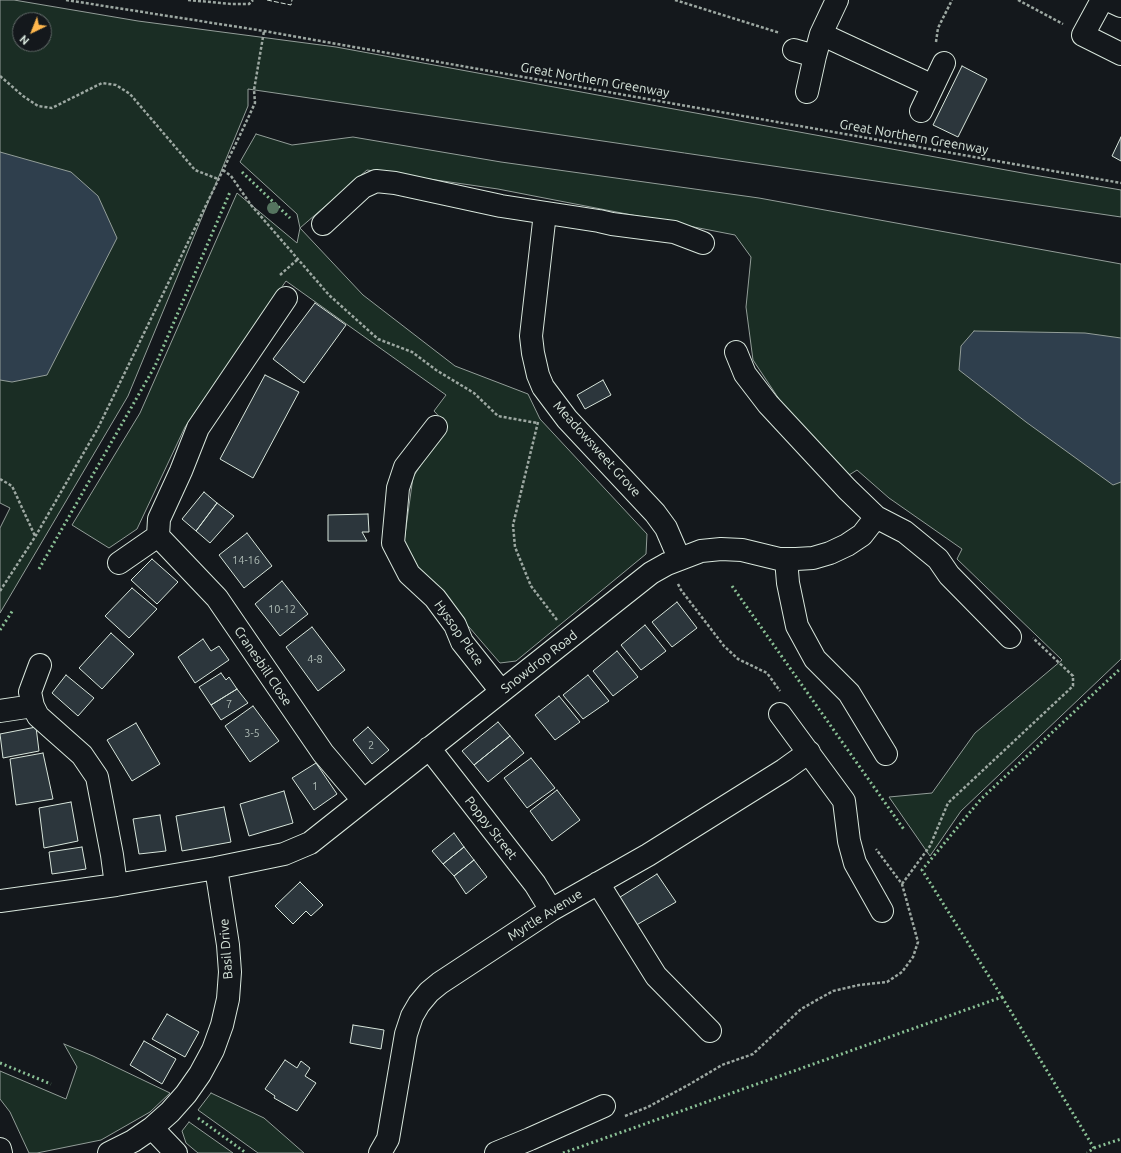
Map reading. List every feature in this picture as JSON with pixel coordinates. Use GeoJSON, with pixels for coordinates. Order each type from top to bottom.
{"type":"FeatureCollection","features":[{"type":"Feature","properties":{"kind":"street"},"geometry":{"type":"LineString","coordinates":[[807,92],[804,53],[822,34],[837,0]]}},
{"type":"Feature","properties":{"kind":"street"},"geometry":{"type":"LineString","coordinates":[[1102,0],[1083,35],[1121,54]]}},
{"type":"Feature","properties":{"kind":"street"},"geometry":{"type":"LineString","coordinates":[[1108,0],[1121,6]]}},
{"type":"Feature","properties":{"kind":"street"},"geometry":{"type":"LineString","coordinates":[[822,34],[933,86]]}},
{"type":"Feature","properties":{"kind":"street"},"geometry":{"type":"LineString","coordinates":[[921,112],[944,63]]}},
{"type":"Feature","properties":{"kind":"street"},"geometry":{"type":"LineString","coordinates":[[323,224],[363,187],[376,181],[395,183],[501,206],[612,224],[674,232],[703,243]]}},
{"type":"Feature","properties":{"kind":"street","name":"Meadowsweet Grove"},"geometry":{"type":"LineString","coordinates":[[546,213],[531,336],[538,375],[543,387],[567,419],[655,513],[666,528],[673,561]]}},
{"type":"Feature","properties":{"kind":"street"},"geometry":{"type":"LineString","coordinates":[[119,563],[158,536],[159,519],[181,471],[198,428],[286,298]]}},
{"type":"Feature","properties":{"kind":"street"},"geometry":{"type":"LineString","coordinates":[[736,352],[745,374],[768,404],[847,489],[876,516],[905,532],[938,559],[949,575],[1019,635]]}},
{"type":"Feature","properties":{"kind":"street","name":"Hyssop Place"},"geometry":{"type":"LineString","coordinates":[[436,426],[405,467],[398,488],[393,543],[409,574],[439,604],[455,625],[462,642],[501,691]]}},
{"type":"Feature","properties":{"kind":"street","name":"Snowdrop Road"},"geometry":{"type":"LineString","coordinates":[[0,901],[116,885],[216,868],[284,854],[310,843],[651,573],[673,561],[701,551],[721,549],[742,550],[786,559],[813,558],[830,553],[847,545],[862,535],[876,516]]}},
{"type":"Feature","properties":{"kind":"street","name":"Cranesbill Close"},"geometry":{"type":"LineString","coordinates":[[158,536],[217,598],[323,753],[363,800]]}},
{"type":"Feature","properties":{"kind":"street"},"geometry":{"type":"LineString","coordinates":[[786,559],[788,583],[797,626],[815,659],[849,693],[886,754]]}},
{"type":"Feature","properties":{"kind":"street"},"geometry":{"type":"LineString","coordinates":[[40,665],[30,692],[33,706],[38,716],[82,755],[97,777],[112,855],[116,885]]}},
{"type":"Feature","properties":{"kind":"street"},"geometry":{"type":"LineString","coordinates":[[0,710],[33,706]]}},
{"type":"Feature","properties":{"kind":"street"},"geometry":{"type":"LineString","coordinates":[[780,714],[844,801],[855,863],[882,911]]}},
{"type":"Feature","properties":{"kind":"street","name":"Poppy Street"},"geometry":{"type":"LineString","coordinates":[[429,748],[535,884],[551,910]]}},
{"type":"Feature","properties":{"kind":"street","name":"Myrtle Avenue"},"geometry":{"type":"LineString","coordinates":[[380,1153],[388,1139],[406,1034],[412,1016],[419,1004],[429,992],[440,983],[551,910],[648,855],[784,770],[809,752]]}},
{"type":"Feature","properties":{"kind":"street","name":"Basil Drive"},"geometry":{"type":"LineString","coordinates":[[108,1153],[133,1141],[152,1128],[170,1112],[186,1094],[200,1074],[213,1050],[222,1025],[228,999],[230,972],[228,945],[216,868]]}},
{"type":"Feature","properties":{"kind":"street"},"geometry":{"type":"LineString","coordinates":[[598,883],[656,976],[710,1031]]}},
{"type":"Feature","properties":{"kind":"street"},"geometry":{"type":"LineString","coordinates":[[496,1153],[530,1139],[612,1112]]}},
{"type":"Feature","properties":{"kind":"street"},"geometry":{"type":"LineString","coordinates":[[152,1128],[176,1153]]}},
{"type":"Feature","properties":{"kind":"street"},"geometry":{"type":"LineString","coordinates":[[0,1149],[2,1153]]}},
{"type":"Feature","properties":{"kind":"path","name":"Great Northern Greenway"},"geometry":{"type":"LineString","coordinates":[[66,0],[264,31],[1121,183]]}},
{"type":"Feature","properties":{"kind":"path"},"geometry":{"type":"LineString","coordinates":[[188,0],[249,4],[253,0]]}},
{"type":"Feature","properties":{"kind":"path"},"geometry":{"type":"LineString","coordinates":[[675,0],[787,35],[804,53]]}},
{"type":"Feature","properties":{"kind":"path"},"geometry":{"type":"LineString","coordinates":[[944,63],[939,58],[935,47],[938,28],[952,0]]}},
{"type":"Feature","properties":{"kind":"path"},"geometry":{"type":"LineString","coordinates":[[1018,0],[1083,35]]}},
{"type":"Feature","properties":{"kind":"path"},"geometry":{"type":"LineString","coordinates":[[0,591],[35,537],[98,428],[255,103],[254,90],[264,31]]}},
{"type":"Feature","properties":{"kind":"path"},"geometry":{"type":"LineString","coordinates":[[0,76],[23,96],[38,106],[52,108],[102,83],[116,85],[130,94],[195,170],[218,179]]}},
{"type":"Feature","properties":{"kind":"path"},"geometry":{"type":"LineString","coordinates":[[223,170],[231,176],[251,205],[329,295],[378,339],[412,352],[436,370],[474,393],[498,416],[537,423]]}},
{"type":"Feature","properties":{"kind":"path"},"geometry":{"type":"LineString","coordinates":[[557,407],[537,423],[513,525],[515,547],[531,586],[570,638]]}},
{"type":"Feature","properties":{"kind":"path"},"geometry":{"type":"LineString","coordinates":[[0,478],[12,486],[35,537]]}},
{"type":"Feature","properties":{"kind":"path"},"geometry":{"type":"LineString","coordinates":[[673,561],[681,590],[724,646],[738,660],[767,673],[781,692]]}},
{"type":"Feature","properties":{"kind":"path"},"geometry":{"type":"LineString","coordinates":[[902,884],[930,846],[948,803],[1072,686],[1073,676],[1019,635]]}},
{"type":"Feature","properties":{"kind":"path"},"geometry":{"type":"LineString","coordinates":[[612,1112],[648,1107],[722,1065],[753,1054],[801,1010],[833,991],[859,985],[887,982],[902,972],[913,957],[918,942],[902,884],[876,848]]}},
{"type":"Feature","properties":{"kind":"green space"},"geometry":{"type":"Polygon","coordinates":[[[0,0],[14,0],[138,21],[336,47],[1121,190],[1121,217],[248,89],[248,106],[128,396],[0,613],[0,528],[10,508],[0,503],[0,0]]]}},
{"type":"Feature","properties":{"kind":"green space"},"geometry":{"type":"Polygon","coordinates":[[[256,134],[292,145],[353,137],[501,162],[759,198],[1121,264],[1121,659],[961,811],[930,856],[889,797],[932,793],[975,733],[1062,660],[957,559],[962,549],[889,498],[857,470],[849,475],[787,411],[753,360],[746,307],[751,257],[735,235],[498,189],[367,170],[300,228],[297,214],[240,162],[256,134]]]}},
{"type":"Feature","properties":{"kind":"green space"},"geometry":{"type":"Polygon","coordinates":[[[237,193],[297,243],[300,228],[363,295],[455,366],[528,394],[540,419],[647,534],[646,554],[516,661],[500,663],[469,627],[417,572],[404,542],[413,477],[447,425],[434,411],[446,395],[286,281],[185,427],[137,529],[109,548],[72,525],[140,413],[237,193]]]}},
{"type":"Feature","properties":{"kind":"green space"},"geometry":{"type":"Polygon","coordinates":[[[64,1044],[93,1056],[170,1093],[150,1112],[101,1140],[37,1153],[29,1153],[10,1112],[0,1099],[0,1071],[66,1099],[77,1067],[64,1044]]]}},
{"type":"Feature","properties":{"kind":"green space"},"geometry":{"type":"Polygon","coordinates":[[[211,1093],[264,1118],[304,1153],[258,1153],[198,1110],[211,1093]]]}},
{"type":"Feature","properties":{"kind":"green space"},"geometry":{"type":"Polygon","coordinates":[[[189,1122],[233,1153],[198,1153],[186,1143],[182,1131],[189,1122]]]}},
{"type":"Feature","properties":{"kind":"water"},"geometry":{"type":"Polygon","coordinates":[[[0,152],[71,172],[98,196],[117,238],[47,375],[12,382],[0,380],[0,152]]]}},
{"type":"Feature","properties":{"kind":"water"},"geometry":{"type":"Polygon","coordinates":[[[974,331],[1085,333],[1121,338],[1121,482],[1113,485],[1026,422],[959,370],[961,346],[974,331]]]}},
{"type":"Feature","properties":{"kind":"building"},"geometry":{"type":"Polygon","coordinates":[[[962,66],[987,79],[958,137],[933,125],[962,66]]]}},
{"type":"Feature","properties":{"kind":"building"},"geometry":{"type":"Polygon","coordinates":[[[1121,137],[1121,161],[1112,156],[1121,137]]]}},
{"type":"Feature","properties":{"kind":"building"},"geometry":{"type":"Polygon","coordinates":[[[315,303],[346,325],[304,383],[273,359],[315,303]]]}},
{"type":"Feature","properties":{"kind":"building"},"geometry":{"type":"Polygon","coordinates":[[[265,375],[299,392],[253,478],[220,459],[265,375]]]}},
{"type":"Feature","properties":{"kind":"building"},"geometry":{"type":"Polygon","coordinates":[[[603,380],[611,395],[585,409],[577,395],[603,380]]]}},
{"type":"Feature","properties":{"kind":"building"},"geometry":{"type":"Polygon","coordinates":[[[204,492],[217,503],[196,531],[182,519],[204,492]]]}},
{"type":"Feature","properties":{"kind":"building"},"geometry":{"type":"Polygon","coordinates":[[[217,503],[234,516],[210,543],[196,531],[217,503]]]}},
{"type":"Feature","properties":{"kind":"building"},"geometry":{"type":"Polygon","coordinates":[[[368,514],[369,532],[362,532],[367,541],[328,541],[328,515],[368,514]]]}},
{"type":"Feature","properties":{"kind":"building"},"geometry":{"type":"Polygon","coordinates":[[[247,533],[272,566],[244,588],[219,555],[247,533]]]}},
{"type":"Feature","properties":{"kind":"building"},"geometry":{"type":"Polygon","coordinates":[[[152,559],[178,582],[157,604],[131,580],[152,559]]]}},
{"type":"Feature","properties":{"kind":"building"},"geometry":{"type":"Polygon","coordinates":[[[282,581],[308,614],[280,636],[255,604],[282,581]]]}},
{"type":"Feature","properties":{"kind":"building"},"geometry":{"type":"Polygon","coordinates":[[[132,588],[157,609],[129,638],[105,616],[132,588]]]}},
{"type":"Feature","properties":{"kind":"building"},"geometry":{"type":"Polygon","coordinates":[[[677,602],[697,628],[672,647],[652,622],[677,602]]]}},
{"type":"Feature","properties":{"kind":"building"},"geometry":{"type":"Polygon","coordinates":[[[645,625],[666,651],[641,670],[621,645],[645,625]]]}},
{"type":"Feature","properties":{"kind":"building"},"geometry":{"type":"Polygon","coordinates":[[[312,627],[345,670],[318,691],[286,647],[312,627]]]}},
{"type":"Feature","properties":{"kind":"building"},"geometry":{"type":"Polygon","coordinates":[[[111,633],[134,654],[102,689],[79,668],[111,633]]]}},
{"type":"Feature","properties":{"kind":"building"},"geometry":{"type":"Polygon","coordinates":[[[203,639],[211,651],[219,646],[229,660],[195,683],[178,657],[203,639]]]}},
{"type":"Feature","properties":{"kind":"building"},"geometry":{"type":"Polygon","coordinates":[[[617,651],[638,677],[613,696],[593,671],[617,651]]]}},
{"type":"Feature","properties":{"kind":"building"},"geometry":{"type":"Polygon","coordinates":[[[221,673],[226,680],[229,677],[237,689],[211,705],[199,687],[221,673]]]}},
{"type":"Feature","properties":{"kind":"building"},"geometry":{"type":"Polygon","coordinates":[[[66,675],[94,698],[78,716],[52,693],[66,675]]]}},
{"type":"Feature","properties":{"kind":"building"},"geometry":{"type":"Polygon","coordinates":[[[588,675],[609,701],[583,719],[563,695],[588,675]]]}},
{"type":"Feature","properties":{"kind":"building"},"geometry":{"type":"Polygon","coordinates":[[[237,689],[248,703],[221,720],[211,705],[237,689]]]}},
{"type":"Feature","properties":{"kind":"building"},"geometry":{"type":"Polygon","coordinates":[[[559,696],[580,722],[555,740],[535,715],[559,696]]]}},
{"type":"Feature","properties":{"kind":"building"},"geometry":{"type":"Polygon","coordinates":[[[253,706],[279,741],[250,762],[225,726],[253,706]]]}},
{"type":"Feature","properties":{"kind":"building"},"geometry":{"type":"Polygon","coordinates":[[[498,722],[510,736],[474,765],[462,751],[498,722]]]}},
{"type":"Feature","properties":{"kind":"building"},"geometry":{"type":"Polygon","coordinates":[[[136,723],[160,764],[132,781],[107,740],[136,723]]]}},
{"type":"Feature","properties":{"kind":"building"},"geometry":{"type":"Polygon","coordinates":[[[36,727],[39,751],[3,758],[0,734],[36,727]]]}},
{"type":"Feature","properties":{"kind":"building"},"geometry":{"type":"Polygon","coordinates":[[[368,727],[389,750],[372,764],[353,740],[368,727]]]}},
{"type":"Feature","properties":{"kind":"building"},"geometry":{"type":"Polygon","coordinates":[[[510,736],[524,753],[488,782],[474,765],[510,736]]]}},
{"type":"Feature","properties":{"kind":"building"},"geometry":{"type":"Polygon","coordinates":[[[43,753],[53,799],[16,805],[10,759],[43,753]]]}},
{"type":"Feature","properties":{"kind":"building"},"geometry":{"type":"Polygon","coordinates":[[[531,758],[555,788],[527,808],[504,778],[531,758]]]}},
{"type":"Feature","properties":{"kind":"building"},"geometry":{"type":"Polygon","coordinates":[[[316,763],[337,794],[314,810],[292,778],[316,763]]]}},
{"type":"Feature","properties":{"kind":"building"},"geometry":{"type":"Polygon","coordinates":[[[557,790],[580,820],[552,841],[530,811],[557,790]]]}},
{"type":"Feature","properties":{"kind":"building"},"geometry":{"type":"Polygon","coordinates":[[[284,791],[293,823],[249,836],[240,804],[284,791]]]}},
{"type":"Feature","properties":{"kind":"building"},"geometry":{"type":"Polygon","coordinates":[[[71,802],[78,841],[44,848],[39,808],[71,802]]]}},
{"type":"Feature","properties":{"kind":"building"},"geometry":{"type":"Polygon","coordinates":[[[224,807],[231,842],[182,851],[176,816],[224,807]]]}},
{"type":"Feature","properties":{"kind":"building"},"geometry":{"type":"Polygon","coordinates":[[[160,815],[166,851],[139,854],[133,819],[160,815]]]}},
{"type":"Feature","properties":{"kind":"building"},"geometry":{"type":"Polygon","coordinates":[[[454,833],[464,847],[443,864],[432,851],[454,833]]]}},
{"type":"Feature","properties":{"kind":"building"},"geometry":{"type":"Polygon","coordinates":[[[82,847],[86,869],[52,874],[49,852],[82,847]]]}},
{"type":"Feature","properties":{"kind":"building"},"geometry":{"type":"Polygon","coordinates":[[[464,847],[474,860],[454,876],[443,864],[464,847]]]}},
{"type":"Feature","properties":{"kind":"building"},"geometry":{"type":"Polygon","coordinates":[[[474,860],[487,877],[466,894],[454,876],[474,860]]]}},
{"type":"Feature","properties":{"kind":"building"},"geometry":{"type":"Polygon","coordinates":[[[657,874],[676,902],[633,927],[617,899],[657,874]]]}},
{"type":"Feature","properties":{"kind":"building"},"geometry":{"type":"Polygon","coordinates":[[[300,882],[323,905],[311,916],[306,911],[293,924],[275,906],[300,882]]]}},
{"type":"Feature","properties":{"kind":"building"},"geometry":{"type":"Polygon","coordinates":[[[167,1014],[199,1032],[185,1057],[152,1039],[167,1014]]]}},
{"type":"Feature","properties":{"kind":"building"},"geometry":{"type":"Polygon","coordinates":[[[353,1025],[384,1030],[381,1049],[350,1043],[353,1025]]]}},
{"type":"Feature","properties":{"kind":"building"},"geometry":{"type":"Polygon","coordinates":[[[144,1041],[176,1059],[162,1084],[130,1065],[144,1041]]]}},
{"type":"Feature","properties":{"kind":"building"},"geometry":{"type":"Polygon","coordinates":[[[285,1060],[297,1068],[301,1061],[310,1068],[305,1076],[316,1083],[297,1111],[274,1098],[275,1096],[265,1089],[285,1060]]]}},
{"type":"Feature","properties":{"kind":"hedge"},"geometry":{"type":"LineString","coordinates":[[242,172],[290,218]]}},
{"type":"Feature","properties":{"kind":"hedge"},"geometry":{"type":"LineString","coordinates":[[39,569],[155,366],[230,192]]}},
{"type":"Feature","properties":{"kind":"hedge"},"geometry":{"type":"LineString","coordinates":[[732,586],[905,831]]}},
{"type":"Feature","properties":{"kind":"hedge"},"geometry":{"type":"LineString","coordinates":[[0,630],[13,610]]}},
{"type":"Feature","properties":{"kind":"hedge"},"geometry":{"type":"LineString","coordinates":[[563,1153],[1002,997],[922,870],[981,799],[1121,668]]}},
{"type":"Feature","properties":{"kind":"hedge"},"geometry":{"type":"LineString","coordinates":[[1002,997],[1094,1148],[1087,1153]]}},
{"type":"Feature","properties":{"kind":"hedge"},"geometry":{"type":"LineString","coordinates":[[0,1063],[51,1084]]}},
{"type":"Feature","properties":{"kind":"hedge"},"geometry":{"type":"LineString","coordinates":[[198,1118],[246,1153]]}},
{"type":"Feature","properties":{"kind":"hedge"},"geometry":{"type":"LineString","coordinates":[[1094,1148],[1121,1139]]}},
{"type":"Feature","properties":{"kind":"fence"},"geometry":{"type":"LineString","coordinates":[[267,0],[291,5],[292,0]]}}]}
